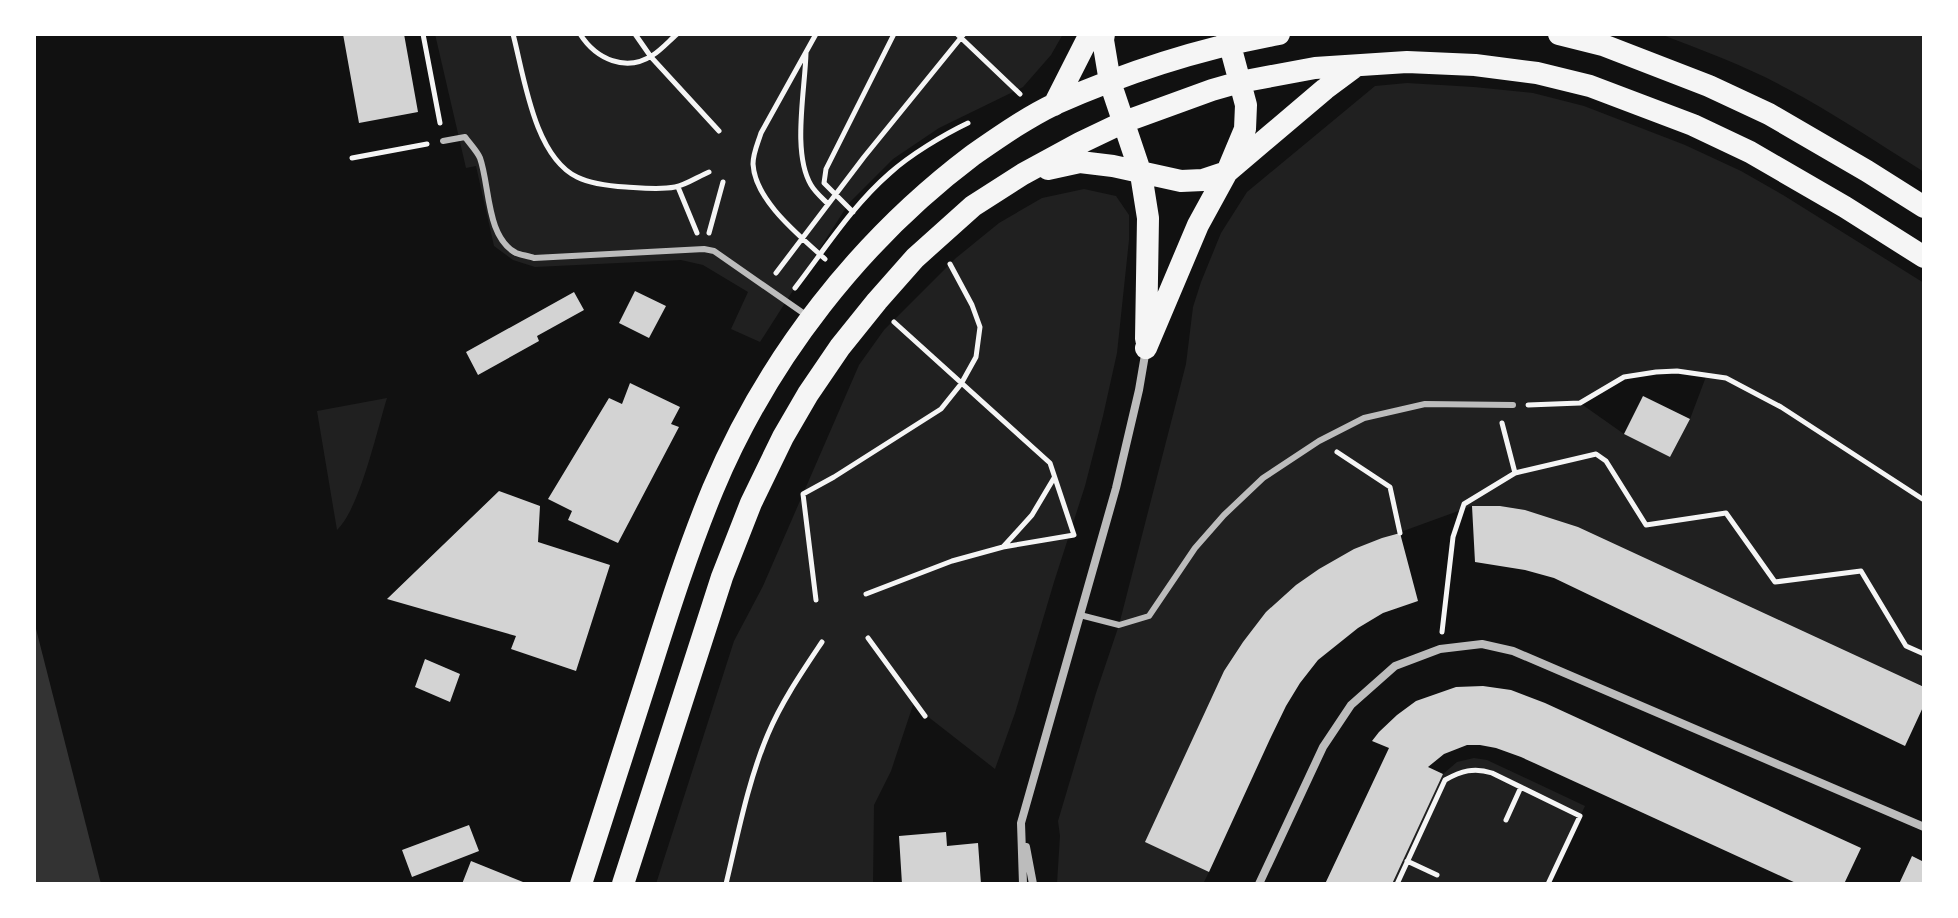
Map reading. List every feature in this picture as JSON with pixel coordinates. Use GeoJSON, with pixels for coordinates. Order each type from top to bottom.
{"type":"FeatureCollection","features":[{"type":"Feature","properties":{"kind":"highway"},"geometry":{"type":"LineString","coordinates":[[1054,105],[1090,34]]}},
{"type":"Feature","properties":{"kind":"highway"},"geometry":{"type":"LineString","coordinates":[[1104,34],[1110,82],[1141,174],[1148,218],[1146,348]]}},
{"type":"Feature","properties":{"kind":"highway"},"geometry":{"type":"LineString","coordinates":[[581,884],[684,563],[714,487],[748,418],[811,318],[880,237],[948,174],[997,138],[1054,105],[1228,38],[1279,34]]}},
{"type":"Feature","properties":{"kind":"highway"},"geometry":{"type":"LineString","coordinates":[[1559,34],[1603,45],[1709,86],[1769,114],[1924,207]]}},
{"type":"Feature","properties":{"kind":"highway"},"geometry":{"type":"LineString","coordinates":[[1146,348],[1198,225],[1227,172],[1245,129],[1246,105],[1228,38]]}},
{"type":"Feature","properties":{"kind":"highway"},"geometry":{"type":"LineString","coordinates":[[623,884],[722,577],[751,503],[808,394],[840,347],[915,258],[973,206],[1080,143],[1124,122],[1212,90],[1315,68],[1407,62],[1475,65],[1537,73],[1590,86],[1693,125],[1750,152],[1924,257]]}},
{"type":"Feature","properties":{"kind":"highway"},"geometry":{"type":"LineString","coordinates":[[1023,174],[1080,162],[1181,181],[1203,180],[1227,172],[1356,66]]}},
{"type":"Feature","properties":{"kind":"street"},"geometry":{"type":"LineString","coordinates":[[1023,884],[1021,823],[1116,488],[1146,348]]}},
{"type":"Feature","properties":{"kind":"street"},"geometry":{"type":"LineString","coordinates":[[1259,884],[1323,747],[1351,705],[1395,666],[1440,649],[1482,644],[1513,651],[1924,827]]}},
{"type":"Feature","properties":{"kind":"street"},"geometry":{"type":"LineString","coordinates":[[1021,823],[1033,884]]}},
{"type":"Feature","properties":{"kind":"lane"},"geometry":{"type":"LineString","coordinates":[[443,141],[465,137],[480,156],[492,215],[504,243],[515,252],[534,258],[714,251],[811,318]]}},
{"type":"Feature","properties":{"kind":"lane"},"geometry":{"type":"LineString","coordinates":[[1080,615],[1119,625],[1149,616],[1195,548],[1263,478],[1319,441],[1364,418],[1425,404],[1513,405]]}},
{"type":"Feature","properties":{"kind":"path"},"geometry":{"type":"LineString","coordinates":[[352,158],[443,141],[423,34]]}},
{"type":"Feature","properties":{"kind":"path"},"geometry":{"type":"LineString","coordinates":[[513,34],[531,107],[544,139],[551,153],[577,177],[614,187],[678,187],[709,172]]}},
{"type":"Feature","properties":{"kind":"path"},"geometry":{"type":"LineString","coordinates":[[580,34],[605,58],[630,64],[651,57],[677,34]]}},
{"type":"Feature","properties":{"kind":"path"},"geometry":{"type":"LineString","coordinates":[[635,34],[651,57],[719,131]]}},
{"type":"Feature","properties":{"kind":"path"},"geometry":{"type":"LineString","coordinates":[[782,220],[759,186],[753,164],[755,151],[761,133],[816,34]]}},
{"type":"Feature","properties":{"kind":"path"},"geometry":{"type":"LineString","coordinates":[[853,212],[824,183],[826,169],[894,34]]}},
{"type":"Feature","properties":{"kind":"path"},"geometry":{"type":"LineString","coordinates":[[766,287],[834,195],[961,35],[1023,97],[1011,103]]}},
{"type":"Feature","properties":{"kind":"path"},"geometry":{"type":"LineString","coordinates":[[806,52],[801,151],[812,187],[828,204]]}},
{"type":"Feature","properties":{"kind":"path"},"geometry":{"type":"LineString","coordinates":[[786,301],[853,212],[890,172],[948,132],[973,120]]}},
{"type":"Feature","properties":{"kind":"path"},"geometry":{"type":"LineString","coordinates":[[704,249],[723,182]]}},
{"type":"Feature","properties":{"kind":"path"},"geometry":{"type":"LineString","coordinates":[[678,187],[704,249]]}},
{"type":"Feature","properties":{"kind":"path"},"geometry":{"type":"LineString","coordinates":[[816,600],[803,494],[941,409],[961,384],[976,357],[980,327],[950,264]]}},
{"type":"Feature","properties":{"kind":"path"},"geometry":{"type":"LineString","coordinates":[[1513,405],[1580,403],[1624,377],[1656,372],[1677,371],[1726,378],[1781,407],[1924,500]]}},
{"type":"Feature","properties":{"kind":"path"},"geometry":{"type":"LineString","coordinates":[[866,594],[952,561],[1003,547],[1074,535],[1050,463],[961,384]]}},
{"type":"Feature","properties":{"kind":"path"},"geometry":{"type":"LineString","coordinates":[[1498,404],[1515,473]]}},
{"type":"Feature","properties":{"kind":"path"},"geometry":{"type":"LineString","coordinates":[[1319,441],[1390,487],[1400,533]]}},
{"type":"Feature","properties":{"kind":"path"},"geometry":{"type":"LineString","coordinates":[[1440,649],[1453,537],[1464,504],[1515,473],[1596,454],[1606,461],[1646,525],[1726,513],[1775,582],[1861,571],[1906,646],[1924,654]]}},
{"type":"Feature","properties":{"kind":"path"},"geometry":{"type":"LineString","coordinates":[[1003,547],[1032,515],[1055,477]]}},
{"type":"Feature","properties":{"kind":"path"},"geometry":{"type":"LineString","coordinates":[[868,638],[925,716]]}},
{"type":"Feature","properties":{"kind":"path"},"geometry":{"type":"LineString","coordinates":[[726,884],[768,734],[789,692],[822,642]]}},
{"type":"Feature","properties":{"kind":"path"},"geometry":{"type":"LineString","coordinates":[[1397,884],[1445,780],[1457,773],[1480,769],[1580,816],[1548,884]]}},
{"type":"Feature","properties":{"kind":"path"},"geometry":{"type":"LineString","coordinates":[[1506,820],[1521,787]]}},
{"type":"Feature","properties":{"kind":"path"},"geometry":{"type":"LineString","coordinates":[[1407,861],[1437,875]]}},
{"type":"Feature","properties":{"kind":"shaded area"},"geometry":{"type":"Polygon","coordinates":[[[435,34],[1063,34],[1051,55],[1023,87],[939,128],[893,159],[849,203],[760,342],[731,329],[748,292],[703,265],[681,260],[535,267],[513,260],[494,246],[476,166],[466,168],[435,34]]]}},
{"type":"Feature","properties":{"kind":"shaded area"},"geometry":{"type":"Polygon","coordinates":[[[1660,34],[1924,34],[1924,172],[1771,80],[1660,34]]]}},
{"type":"Feature","properties":{"kind":"shaded area"},"geometry":{"type":"Polygon","coordinates":[[[1407,83],[1474,87],[1533,93],[1584,106],[1685,145],[1741,171],[1924,283],[1924,687],[1578,527],[1525,510],[1472,506],[1354,549],[1319,569],[1267,612],[1243,642],[1224,671],[1146,842],[1209,872],[1203,884],[1057,884],[1058,821],[1119,625],[1186,364],[1193,307],[1201,282],[1221,233],[1247,192],[1375,86],[1407,83]],[[1677,371],[1624,377],[1580,403],[1624,434],[1670,457],[1690,419],[1707,374],[1677,371]]]}},
{"type":"Feature","properties":{"kind":"shaded area"},"geometry":{"type":"Polygon","coordinates":[[[1084,189],[1116,196],[1129,215],[1117,353],[1085,486],[995,769],[913,705],[891,771],[874,805],[873,884],[656,884],[734,641],[763,586],[859,365],[884,330],[956,258],[999,223],[1042,198],[1084,189]]]}},
{"type":"Feature","properties":{"kind":"shaded area"},"geometry":{"type":"Polygon","coordinates":[[[387,398],[360,487],[337,530],[317,411],[387,398]]]}},
{"type":"Feature","properties":{"kind":"shaded area"},"geometry":{"type":"Polygon","coordinates":[[[34,621],[101,884],[34,884],[34,621]]]}},
{"type":"Feature","properties":{"kind":"shaded area"},"geometry":{"type":"Polygon","coordinates":[[[1474,758],[1487,760],[1585,806],[1548,884],[1392,884],[1443,774],[1457,762],[1474,758]]]}},
{"type":"Feature","properties":{"kind":"building"},"geometry":{"type":"Polygon","coordinates":[[[343,34],[404,34],[418,112],[359,123],[343,34]]]}},
{"type":"Feature","properties":{"kind":"building"},"geometry":{"type":"Polygon","coordinates":[[[635,291],[666,306],[649,338],[619,323],[635,291]]]}},
{"type":"Feature","properties":{"kind":"building"},"geometry":{"type":"Polygon","coordinates":[[[574,292],[584,310],[537,336],[539,341],[478,375],[466,352],[574,292]]]}},
{"type":"Feature","properties":{"kind":"building"},"geometry":{"type":"Polygon","coordinates":[[[630,383],[680,407],[671,424],[679,427],[618,543],[568,520],[572,511],[548,499],[609,398],[622,404],[630,383]]]}},
{"type":"Feature","properties":{"kind":"building"},"geometry":{"type":"Polygon","coordinates":[[[1643,396],[1690,419],[1670,457],[1624,434],[1643,396]]]}},
{"type":"Feature","properties":{"kind":"building"},"geometry":{"type":"Polygon","coordinates":[[[499,491],[540,506],[538,542],[610,565],[576,671],[511,649],[516,636],[387,599],[499,491]]]}},
{"type":"Feature","properties":{"kind":"building"},"geometry":{"type":"Polygon","coordinates":[[[1472,506],[1525,510],[1578,527],[1924,687],[1924,705],[1905,746],[1554,578],[1475,562],[1472,506]]]}},
{"type":"Feature","properties":{"kind":"building"},"geometry":{"type":"Polygon","coordinates":[[[1400,533],[1418,601],[1383,613],[1358,628],[1318,660],[1300,683],[1270,739],[1209,872],[1145,842],[1224,671],[1266,612],[1319,569],[1354,549],[1400,533]]]}},
{"type":"Feature","properties":{"kind":"building"},"geometry":{"type":"Polygon","coordinates":[[[425,659],[460,674],[450,702],[415,687],[425,659]]]}},
{"type":"Feature","properties":{"kind":"building"},"geometry":{"type":"Polygon","coordinates":[[[1483,686],[1511,690],[1545,703],[1861,848],[1844,884],[1798,884],[1521,757],[1496,748],[1467,745],[1444,754],[1428,767],[1443,774],[1392,884],[1325,884],[1389,748],[1372,741],[1379,732],[1416,701],[1456,687],[1483,686]]]}},
{"type":"Feature","properties":{"kind":"building"},"geometry":{"type":"Polygon","coordinates":[[[469,825],[479,851],[412,877],[402,850],[469,825]]]}},
{"type":"Feature","properties":{"kind":"building"},"geometry":{"type":"Polygon","coordinates":[[[946,832],[947,846],[978,843],[981,884],[902,884],[899,836],[946,832]]]}},
{"type":"Feature","properties":{"kind":"building"},"geometry":{"type":"Polygon","coordinates":[[[1912,856],[1924,862],[1924,884],[1899,884],[1912,856]]]}},
{"type":"Feature","properties":{"kind":"building"},"geometry":{"type":"Polygon","coordinates":[[[471,861],[528,884],[462,884],[471,861]]]}}]}
